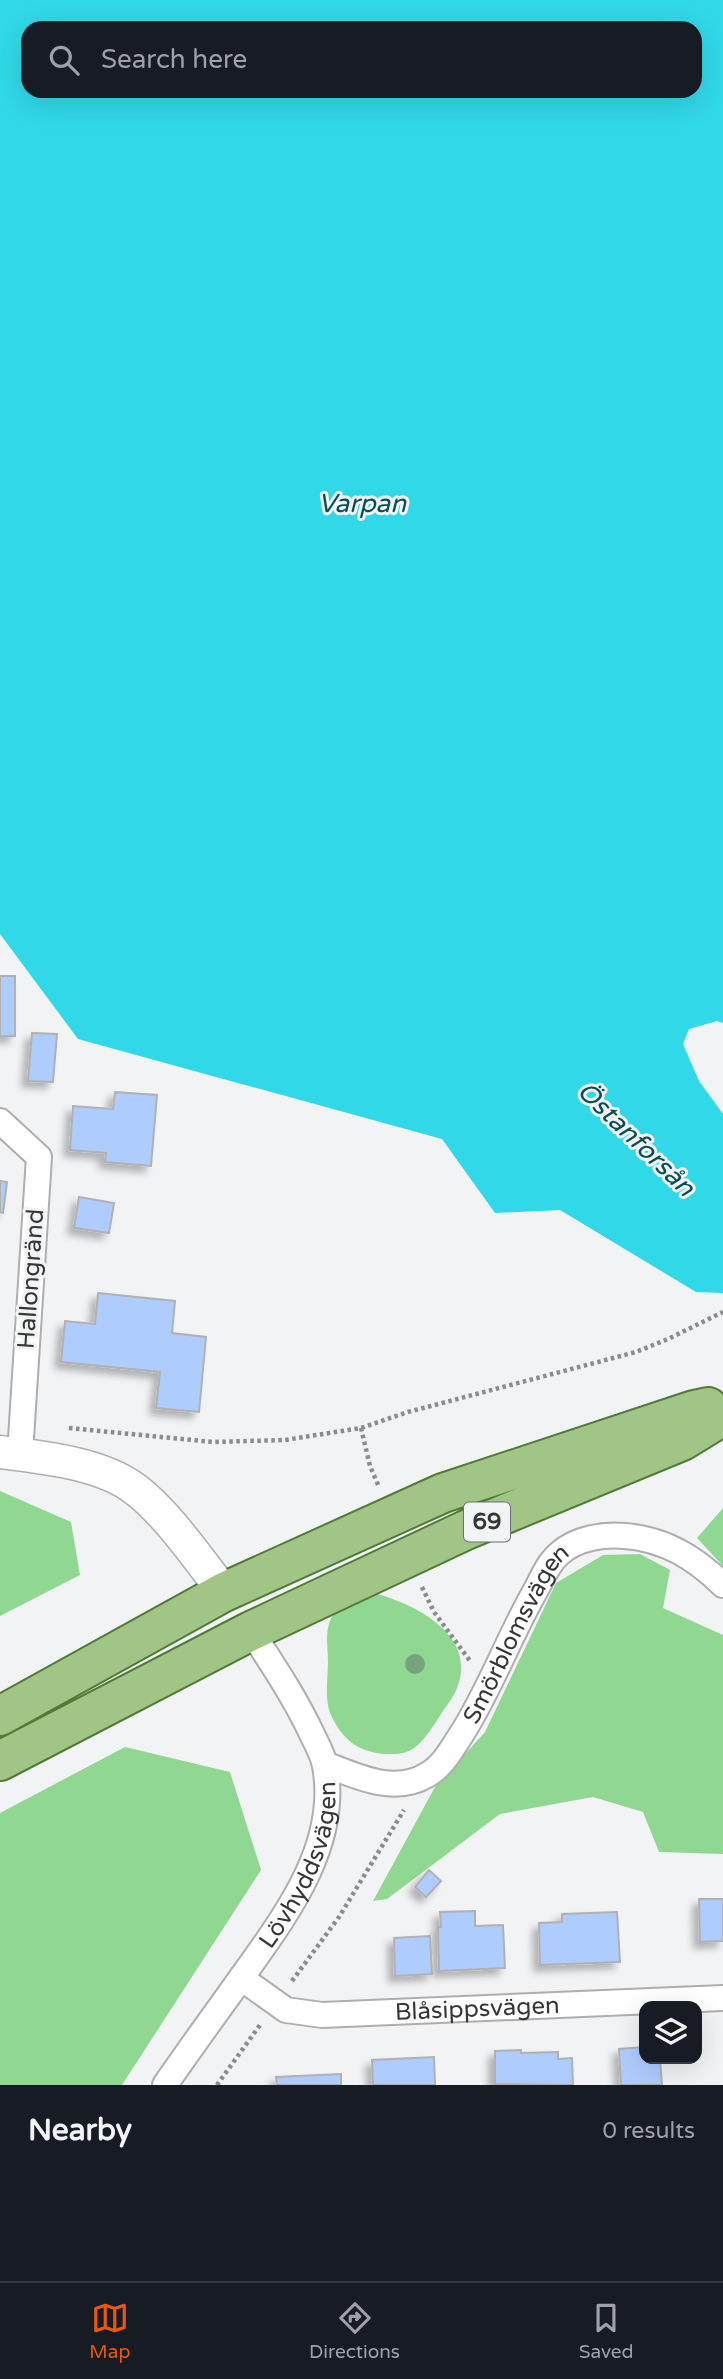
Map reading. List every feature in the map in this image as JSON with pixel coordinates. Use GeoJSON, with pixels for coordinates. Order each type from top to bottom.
{"type":"FeatureCollection","features":[{"type":"Feature","properties":{"kind":"main road","name":"69"},"geometry":{"type":"LineString","coordinates":[[0,1716],[224,1592],[443,1493],[694,1410],[723,1405]]}},
{"type":"Feature","properties":{"kind":"main road","name":"69"},"geometry":{"type":"LineString","coordinates":[[0,1761],[251,1631],[466,1531],[682,1441],[723,1416]]}},
{"type":"Feature","properties":{"kind":"main road"},"geometry":{"type":"LineString","coordinates":[[224,1592],[251,1631]]}},
{"type":"Feature","properties":{"kind":"street","name":"Hallongränd"},"geometry":{"type":"LineString","coordinates":[[0,1121],[39,1157],[22,1423],[10,1453]]}},
{"type":"Feature","properties":{"kind":"street"},"geometry":{"type":"LineString","coordinates":[[10,1453],[64,1462],[108,1474],[135,1488],[159,1512],[224,1592]]}},
{"type":"Feature","properties":{"kind":"street","name":"Smörblomsvägen"},"geometry":{"type":"LineString","coordinates":[[325,1765],[378,1783],[411,1782],[426,1776],[443,1763],[480,1705],[527,1605],[554,1558],[578,1543],[610,1534],[649,1538],[688,1557],[723,1585]]}},
{"type":"Feature","properties":{"kind":"street","name":"Lövhyddsvägen"},"geometry":{"type":"LineString","coordinates":[[164,2085],[290,1907],[310,1868],[324,1826],[328,1795],[325,1765],[299,1707],[251,1631]]}},
{"type":"Feature","properties":{"kind":"street","name":"Blåsippsvägen"},"geometry":{"type":"LineString","coordinates":[[241,1978],[286,2010],[322,2015],[723,1998]]}},
{"type":"Feature","properties":{"kind":"path"},"geometry":{"type":"LineString","coordinates":[[22,1423],[213,1442],[285,1440],[361,1428],[408,1412],[636,1352],[723,1312]]}},
{"type":"Feature","properties":{"kind":"path"},"geometry":{"type":"LineString","coordinates":[[361,1428],[370,1466],[380,1490]]}},
{"type":"Feature","properties":{"kind":"path"},"geometry":{"type":"LineString","coordinates":[[420,1583],[446,1630],[475,1668],[492,1680]]}},
{"type":"Feature","properties":{"kind":"path"},"geometry":{"type":"LineString","coordinates":[[217,2085],[339,1917],[404,1812],[411,1782]]}},
{"type":"Feature","properties":{"kind":"green space"},"geometry":{"type":"Polygon","coordinates":[[[0,1491],[71,1522],[80,1575],[0,1616],[0,1491]]]}},
{"type":"Feature","properties":{"kind":"green space"},"geometry":{"type":"Polygon","coordinates":[[[723,1508],[723,1566],[697,1538],[723,1508]]]}},
{"type":"Feature","properties":{"kind":"green space"},"geometry":{"type":"Polygon","coordinates":[[[640,1554],[670,1570],[663,1608],[723,1635],[723,1854],[659,1852],[643,1812],[593,1797],[500,1814],[387,1899],[373,1901],[435,1787],[485,1732],[556,1583],[603,1555],[640,1554]]]}},
{"type":"Feature","properties":{"kind":"green space"},"geometry":{"type":"Polygon","coordinates":[[[374,1593],[424,1614],[451,1638],[459,1652],[461,1669],[454,1694],[424,1739],[403,1753],[383,1754],[358,1747],[340,1731],[331,1715],[328,1702],[327,1638],[330,1620],[341,1607],[374,1593]]]}},
{"type":"Feature","properties":{"kind":"green space"},"geometry":{"type":"Polygon","coordinates":[[[125,1747],[230,1772],[261,1870],[122,2085],[0,2085],[0,1813],[125,1747]]]}},
{"type":"Feature","properties":{"kind":"water","name":"Varpan"},"geometry":{"type":"Polygon","coordinates":[[[0,0],[723,0],[723,1023],[717,1021],[689,1029],[683,1044],[699,1081],[723,1114],[723,1293],[696,1292],[560,1210],[495,1213],[442,1139],[78,1039],[0,934],[0,0]]]}},
{"type":"Feature","properties":{"kind":"building"},"geometry":{"type":"Polygon","coordinates":[[[0,976],[15,976],[15,1036],[0,1036],[0,976]]]}},
{"type":"Feature","properties":{"kind":"building"},"geometry":{"type":"Polygon","coordinates":[[[32,1033],[57,1034],[53,1082],[28,1081],[32,1033]]]}},
{"type":"Feature","properties":{"kind":"building"},"geometry":{"type":"Polygon","coordinates":[[[115,1092],[157,1095],[151,1166],[105,1162],[106,1153],[70,1150],[73,1106],[113,1109],[115,1092]]]}},
{"type":"Feature","properties":{"kind":"building"},"geometry":{"type":"Polygon","coordinates":[[[0,1181],[7,1182],[3,1213],[0,1212],[0,1181]]]}},
{"type":"Feature","properties":{"kind":"building"},"geometry":{"type":"Polygon","coordinates":[[[79,1197],[114,1203],[109,1233],[74,1228],[79,1197]]]}},
{"type":"Feature","properties":{"kind":"building"},"geometry":{"type":"Polygon","coordinates":[[[98,1293],[175,1301],[172,1333],[206,1337],[199,1412],[156,1408],[160,1372],[61,1362],[65,1321],[95,1324],[98,1293]]]}},
{"type":"Feature","properties":{"kind":"building"},"geometry":{"type":"Polygon","coordinates":[[[429,1870],[441,1881],[426,1897],[415,1887],[429,1870]]]}},
{"type":"Feature","properties":{"kind":"building"},"geometry":{"type":"Polygon","coordinates":[[[699,1899],[723,1899],[723,1941],[700,1942],[699,1899]]]}},
{"type":"Feature","properties":{"kind":"building"},"geometry":{"type":"Polygon","coordinates":[[[475,1911],[475,1926],[503,1925],[505,1968],[439,1971],[440,1912],[475,1911]]]}},
{"type":"Feature","properties":{"kind":"building"},"geometry":{"type":"Polygon","coordinates":[[[617,1912],[620,1962],[540,1965],[539,1923],[562,1922],[562,1914],[617,1912]]]}},
{"type":"Feature","properties":{"kind":"building"},"geometry":{"type":"Polygon","coordinates":[[[430,1936],[432,1974],[395,1976],[394,1938],[430,1936]]]}},
{"type":"Feature","properties":{"kind":"building"},"geometry":{"type":"Polygon","coordinates":[[[639,2047],[639,2064],[660,2064],[662,2085],[621,2085],[619,2049],[639,2047]]]}},
{"type":"Feature","properties":{"kind":"building"},"geometry":{"type":"Polygon","coordinates":[[[521,2050],[521,2053],[558,2052],[558,2059],[572,2058],[573,2085],[495,2084],[495,2051],[521,2050]]]}},
{"type":"Feature","properties":{"kind":"building"},"geometry":{"type":"Polygon","coordinates":[[[434,2057],[435,2085],[373,2085],[372,2060],[434,2057]]]}},
{"type":"Feature","properties":{"kind":"building"},"geometry":{"type":"Polygon","coordinates":[[[341,2074],[341,2085],[277,2085],[276,2077],[341,2074]]]}},
{"type":"Feature","properties":{"kind":"water label","name":"Östanforsån"},"geometry":{"type":"Point","coordinates":[636,1139]}}]}
